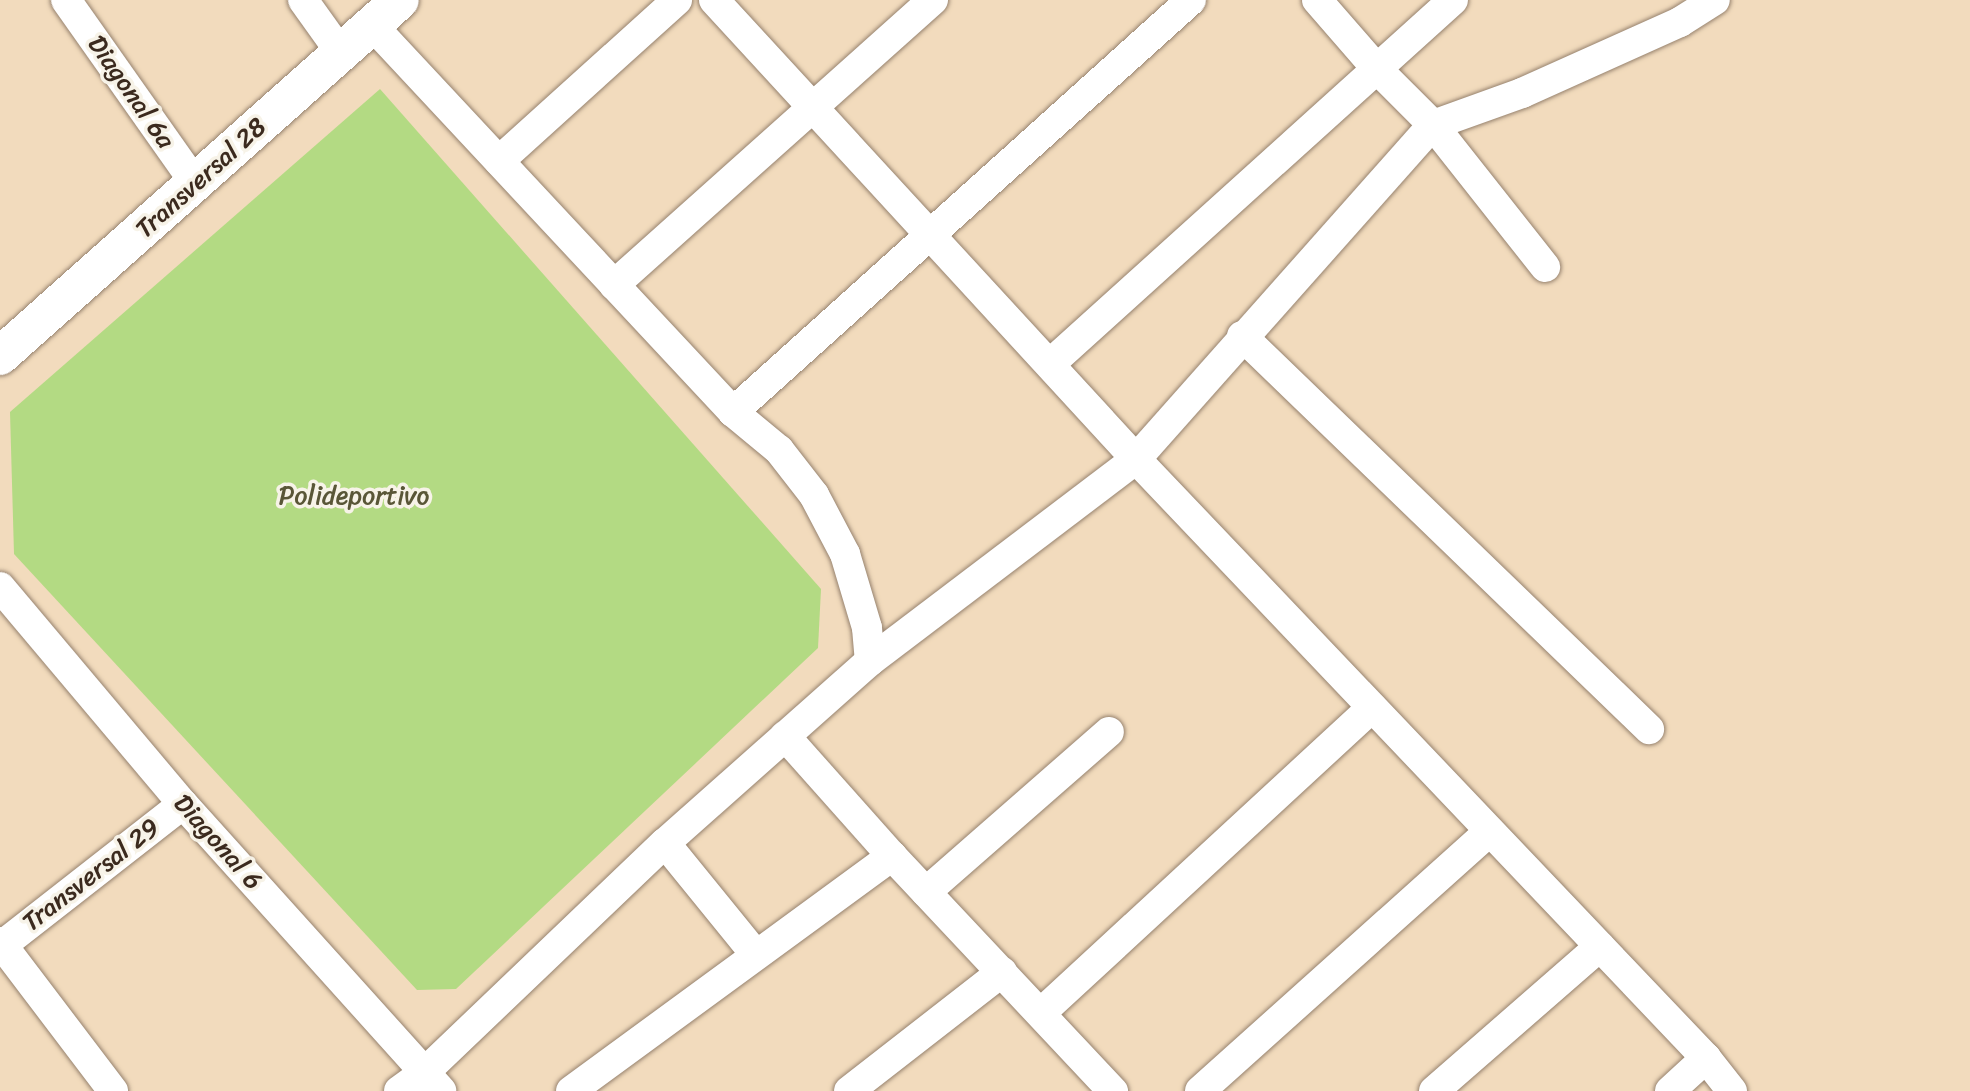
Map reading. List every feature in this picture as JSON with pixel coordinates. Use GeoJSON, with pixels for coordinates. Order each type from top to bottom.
{"type":"FeatureCollection","features":[{"type":"Feature","properties":{"kind":"main road","name":"Transversal 28"},"geometry":{"type":"LineString","coordinates":[[0,356],[400,0]]}},
{"type":"Feature","properties":{"kind":"street","name":"Diagonal 6a"},"geometry":{"type":"LineString","coordinates":[[66,0],[195,183]]}},
{"type":"Feature","properties":{"kind":"street"},"geometry":{"type":"LineString","coordinates":[[303,0],[341,53]]}},
{"type":"Feature","properties":{"kind":"street"},"geometry":{"type":"LineString","coordinates":[[499,162],[677,0]]}},
{"type":"Feature","properties":{"kind":"street"},"geometry":{"type":"LineString","coordinates":[[714,0],[1136,459],[1706,1058],[1732,1091]]}},
{"type":"Feature","properties":{"kind":"street"},"geometry":{"type":"LineString","coordinates":[[614,285],[933,0]]}},
{"type":"Feature","properties":{"kind":"street"},"geometry":{"type":"LineString","coordinates":[[733,412],[1191,0]]}},
{"type":"Feature","properties":{"kind":"street"},"geometry":{"type":"LineString","coordinates":[[1317,0],[1377,69],[1433,125],[1545,267]]}},
{"type":"Feature","properties":{"kind":"street"},"geometry":{"type":"LineString","coordinates":[[1050,364],[1453,0]]}},
{"type":"Feature","properties":{"kind":"street"},"geometry":{"type":"LineString","coordinates":[[399,1091],[433,1081],[665,843],[870,661],[1136,459],[1242,336],[1433,125],[1522,93],[1680,22],[1715,0]]}},
{"type":"Feature","properties":{"kind":"street"},"geometry":{"type":"LineString","coordinates":[[372,25],[733,412],[779,450],[814,495],[845,554],[867,628],[870,661]]}},
{"type":"Feature","properties":{"kind":"street"},"geometry":{"type":"LineString","coordinates":[[1242,336],[1649,729]]}},
{"type":"Feature","properties":{"kind":"street","name":"Diagonal 6"},"geometry":{"type":"LineString","coordinates":[[0,587],[183,804],[433,1081]]}},
{"type":"Feature","properties":{"kind":"street"},"geometry":{"type":"LineString","coordinates":[[1042,1012],[1372,707]]}},
{"type":"Feature","properties":{"kind":"street"},"geometry":{"type":"LineString","coordinates":[[926,892],[1109,732]]}},
{"type":"Feature","properties":{"kind":"street"},"geometry":{"type":"LineString","coordinates":[[785,736],[892,856],[1042,1012],[1105,1089]]}},
{"type":"Feature","properties":{"kind":"street","name":"Transversal 29"},"geometry":{"type":"LineString","coordinates":[[1,944],[183,804]]}},
{"type":"Feature","properties":{"kind":"street"},"geometry":{"type":"LineString","coordinates":[[1200,1091],[1490,831]]}},
{"type":"Feature","properties":{"kind":"street"},"geometry":{"type":"LineString","coordinates":[[665,843],[756,955]]}},
{"type":"Feature","properties":{"kind":"street"},"geometry":{"type":"LineString","coordinates":[[570,1091],[892,856]]}},
{"type":"Feature","properties":{"kind":"street"},"geometry":{"type":"LineString","coordinates":[[1,944],[113,1091]]}},
{"type":"Feature","properties":{"kind":"street"},"geometry":{"type":"LineString","coordinates":[[1434,1091],[1600,947]]}},
{"type":"Feature","properties":{"kind":"street"},"geometry":{"type":"LineString","coordinates":[[849,1091],[1002,972]]}},
{"type":"Feature","properties":{"kind":"street"},"geometry":{"type":"LineString","coordinates":[[1670,1091],[1706,1058]]}},
{"type":"Feature","properties":{"kind":"green space","name":"Polideportivo"},"geometry":{"type":"Polygon","coordinates":[[[380,89],[821,589],[818,648],[456,989],[417,990],[14,554],[10,412],[380,89]]]}}]}
